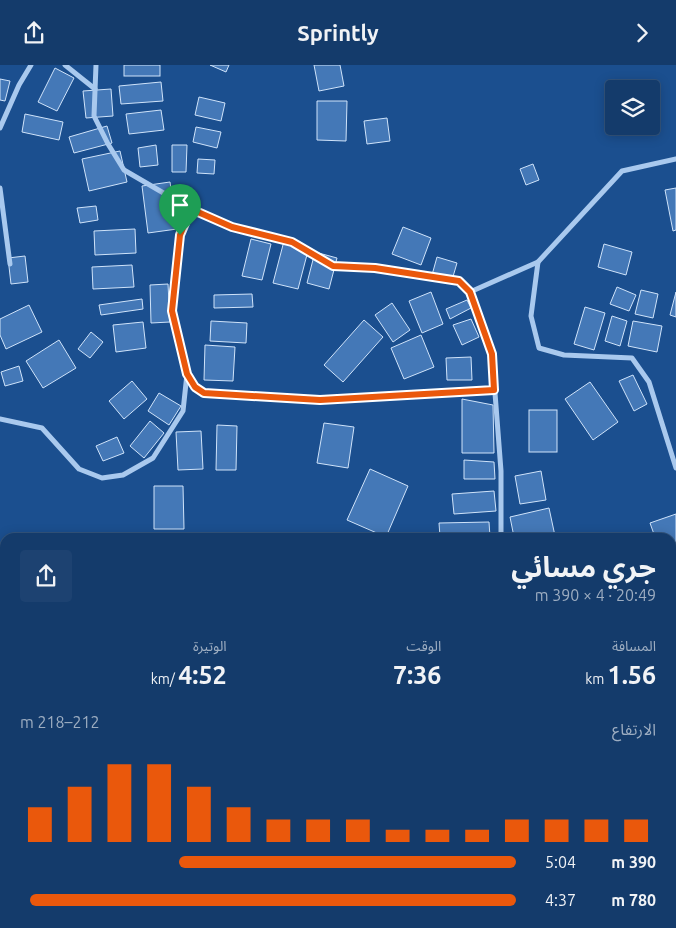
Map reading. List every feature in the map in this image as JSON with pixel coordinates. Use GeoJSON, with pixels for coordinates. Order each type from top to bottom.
{"type":"FeatureCollection","features":[{"type":"Feature","properties":{"kind":"street"},"geometry":{"type":"LineString","coordinates":[[0,128],[19,85],[31,65]]}},
{"type":"Feature","properties":{"kind":"street"},"geometry":{"type":"LineString","coordinates":[[65,65],[94,89]]}},
{"type":"Feature","properties":{"kind":"street"},"geometry":{"type":"LineString","coordinates":[[96,65],[94,116],[124,170],[191,209],[232,227],[292,242],[333,266],[375,268],[459,281],[470,292],[492,354],[501,471],[501,533]]}},
{"type":"Feature","properties":{"kind":"street"},"geometry":{"type":"LineString","coordinates":[[470,292],[538,262],[622,171],[676,159]]}},
{"type":"Feature","properties":{"kind":"street"},"geometry":{"type":"LineString","coordinates":[[0,188],[10,264]]}},
{"type":"Feature","properties":{"kind":"street"},"geometry":{"type":"LineString","coordinates":[[191,209],[180,235],[172,311],[187,374],[195,387],[204,393],[320,400],[494,390]]}},
{"type":"Feature","properties":{"kind":"street"},"geometry":{"type":"LineString","coordinates":[[538,262],[531,316],[539,348],[564,355],[632,358],[649,382],[676,468]]}},
{"type":"Feature","properties":{"kind":"street"},"geometry":{"type":"LineString","coordinates":[[0,419],[42,428],[78,469],[102,478],[123,475],[153,458],[168,435],[183,411],[187,374]]}},
{"type":"Feature","properties":{"kind":"building"},"geometry":{"type":"Polygon","coordinates":[[[124,65],[160,65],[160,76],[124,76],[124,65]]]}},
{"type":"Feature","properties":{"kind":"building"},"geometry":{"type":"Polygon","coordinates":[[[210,65],[229,65],[226,72],[210,65]]]}},
{"type":"Feature","properties":{"kind":"building"},"geometry":{"type":"Polygon","coordinates":[[[314,65],[340,65],[344,86],[319,91],[314,65]]]}},
{"type":"Feature","properties":{"kind":"building"},"geometry":{"type":"Polygon","coordinates":[[[55,68],[74,78],[57,111],[38,102],[55,68]]]}},
{"type":"Feature","properties":{"kind":"building"},"geometry":{"type":"Polygon","coordinates":[[[0,79],[10,81],[5,101],[0,100],[0,79]]]}},
{"type":"Feature","properties":{"kind":"building"},"geometry":{"type":"Polygon","coordinates":[[[161,82],[163,101],[121,104],[119,86],[161,82]]]}},
{"type":"Feature","properties":{"kind":"building"},"geometry":{"type":"Polygon","coordinates":[[[111,89],[113,116],[86,118],[83,91],[111,89]]]}},
{"type":"Feature","properties":{"kind":"building"},"geometry":{"type":"Polygon","coordinates":[[[199,97],[225,103],[221,121],[195,115],[199,97]]]}},
{"type":"Feature","properties":{"kind":"building"},"geometry":{"type":"Polygon","coordinates":[[[317,101],[347,101],[346,141],[317,140],[317,101]]]}},
{"type":"Feature","properties":{"kind":"building"},"geometry":{"type":"Polygon","coordinates":[[[161,110],[164,130],[129,134],[126,114],[161,110]]]}},
{"type":"Feature","properties":{"kind":"building"},"geometry":{"type":"Polygon","coordinates":[[[25,114],[63,122],[59,140],[22,132],[25,114]]]}},
{"type":"Feature","properties":{"kind":"building"},"geometry":{"type":"Polygon","coordinates":[[[387,118],[390,141],[367,144],[364,121],[387,118]]]}},
{"type":"Feature","properties":{"kind":"building"},"geometry":{"type":"Polygon","coordinates":[[[107,126],[112,143],[74,153],[69,137],[107,126]]]}},
{"type":"Feature","properties":{"kind":"building"},"geometry":{"type":"Polygon","coordinates":[[[196,127],[221,132],[217,148],[193,142],[196,127]]]}},
{"type":"Feature","properties":{"kind":"building"},"geometry":{"type":"Polygon","coordinates":[[[156,145],[158,165],[140,167],[138,148],[156,145]]]}},
{"type":"Feature","properties":{"kind":"building"},"geometry":{"type":"Polygon","coordinates":[[[172,145],[187,145],[186,172],[172,172],[172,145]]]}},
{"type":"Feature","properties":{"kind":"building"},"geometry":{"type":"Polygon","coordinates":[[[120,151],[127,182],[89,191],[82,159],[120,151]]]}},
{"type":"Feature","properties":{"kind":"building"},"geometry":{"type":"Polygon","coordinates":[[[198,159],[215,160],[214,174],[197,173],[198,159]]]}},
{"type":"Feature","properties":{"kind":"building"},"geometry":{"type":"Polygon","coordinates":[[[533,164],[539,180],[526,185],[520,169],[533,164]]]}},
{"type":"Feature","properties":{"kind":"building"},"geometry":{"type":"Polygon","coordinates":[[[170,182],[177,229],[148,233],[142,186],[170,182]]]}},
{"type":"Feature","properties":{"kind":"building"},"geometry":{"type":"Polygon","coordinates":[[[676,188],[676,230],[673,231],[665,190],[676,188]]]}},
{"type":"Feature","properties":{"kind":"building"},"geometry":{"type":"Polygon","coordinates":[[[96,206],[98,220],[80,223],[77,208],[96,206]]]}},
{"type":"Feature","properties":{"kind":"building"},"geometry":{"type":"Polygon","coordinates":[[[403,227],[431,238],[421,265],[392,254],[403,227]]]}},
{"type":"Feature","properties":{"kind":"building"},"geometry":{"type":"Polygon","coordinates":[[[135,229],[136,253],[95,255],[94,231],[135,229]]]}},
{"type":"Feature","properties":{"kind":"building"},"geometry":{"type":"Polygon","coordinates":[[[251,239],[271,244],[262,280],[242,276],[251,239]]]}},
{"type":"Feature","properties":{"kind":"building"},"geometry":{"type":"Polygon","coordinates":[[[284,241],[309,247],[298,289],[273,283],[284,241]]]}},
{"type":"Feature","properties":{"kind":"building"},"geometry":{"type":"Polygon","coordinates":[[[604,244],[632,252],[626,275],[598,267],[604,244]]]}},
{"type":"Feature","properties":{"kind":"building"},"geometry":{"type":"Polygon","coordinates":[[[315,252],[337,258],[329,289],[307,283],[315,252]]]}},
{"type":"Feature","properties":{"kind":"building"},"geometry":{"type":"Polygon","coordinates":[[[25,256],[28,282],[11,284],[8,258],[25,256]]]}},
{"type":"Feature","properties":{"kind":"building"},"geometry":{"type":"Polygon","coordinates":[[[437,257],[457,263],[452,280],[432,275],[437,257]]]}},
{"type":"Feature","properties":{"kind":"building"},"geometry":{"type":"Polygon","coordinates":[[[132,265],[134,287],[93,289],[92,267],[132,265]]]}},
{"type":"Feature","properties":{"kind":"building"},"geometry":{"type":"Polygon","coordinates":[[[168,284],[170,322],[151,323],[150,285],[168,284]]]}},
{"type":"Feature","properties":{"kind":"building"},"geometry":{"type":"Polygon","coordinates":[[[617,287],[636,295],[629,311],[610,304],[617,287]]]}},
{"type":"Feature","properties":{"kind":"building"},"geometry":{"type":"Polygon","coordinates":[[[641,290],[658,294],[653,318],[635,314],[641,290]]]}},
{"type":"Feature","properties":{"kind":"building"},"geometry":{"type":"Polygon","coordinates":[[[431,292],[443,324],[422,333],[409,301],[431,292]]]}},
{"type":"Feature","properties":{"kind":"building"},"geometry":{"type":"Polygon","coordinates":[[[676,292],[676,317],[670,315],[676,292]]]}},
{"type":"Feature","properties":{"kind":"building"},"geometry":{"type":"Polygon","coordinates":[[[252,294],[253,307],[214,308],[214,295],[252,294]]]}},
{"type":"Feature","properties":{"kind":"building"},"geometry":{"type":"Polygon","coordinates":[[[142,299],[143,309],[101,315],[99,305],[142,299]]]}},
{"type":"Feature","properties":{"kind":"building"},"geometry":{"type":"Polygon","coordinates":[[[467,300],[471,308],[450,319],[446,309],[467,300]]]}},
{"type":"Feature","properties":{"kind":"building"},"geometry":{"type":"Polygon","coordinates":[[[392,303],[410,330],[393,342],[375,315],[392,303]]]}},
{"type":"Feature","properties":{"kind":"building"},"geometry":{"type":"Polygon","coordinates":[[[29,305],[42,332],[6,349],[0,335],[0,319],[29,305]]]}},
{"type":"Feature","properties":{"kind":"building"},"geometry":{"type":"Polygon","coordinates":[[[585,307],[605,313],[594,350],[574,344],[585,307]]]}},
{"type":"Feature","properties":{"kind":"building"},"geometry":{"type":"Polygon","coordinates":[[[612,316],[627,321],[620,346],[605,341],[612,316]]]}},
{"type":"Feature","properties":{"kind":"building"},"geometry":{"type":"Polygon","coordinates":[[[471,319],[479,337],[462,345],[453,325],[471,319]]]}},
{"type":"Feature","properties":{"kind":"building"},"geometry":{"type":"Polygon","coordinates":[[[364,320],[383,337],[343,382],[324,365],[364,320]]]}},
{"type":"Feature","properties":{"kind":"building"},"geometry":{"type":"Polygon","coordinates":[[[211,321],[247,323],[246,343],[210,341],[211,321]]]}},
{"type":"Feature","properties":{"kind":"building"},"geometry":{"type":"Polygon","coordinates":[[[633,321],[662,326],[657,352],[628,346],[633,321]]]}},
{"type":"Feature","properties":{"kind":"building"},"geometry":{"type":"Polygon","coordinates":[[[143,322],[146,348],[116,352],[113,325],[143,322]]]}},
{"type":"Feature","properties":{"kind":"building"},"geometry":{"type":"Polygon","coordinates":[[[91,332],[103,342],[90,358],[78,349],[91,332]]]}},
{"type":"Feature","properties":{"kind":"building"},"geometry":{"type":"Polygon","coordinates":[[[421,335],[434,367],[404,379],[391,348],[421,335]]]}},
{"type":"Feature","properties":{"kind":"building"},"geometry":{"type":"Polygon","coordinates":[[[59,340],[76,368],[43,388],[26,361],[59,340]]]}},
{"type":"Feature","properties":{"kind":"building"},"geometry":{"type":"Polygon","coordinates":[[[205,345],[235,347],[233,381],[204,380],[205,345]]]}},
{"type":"Feature","properties":{"kind":"building"},"geometry":{"type":"Polygon","coordinates":[[[471,357],[472,380],[447,380],[446,358],[471,357]]]}},
{"type":"Feature","properties":{"kind":"building"},"geometry":{"type":"Polygon","coordinates":[[[19,366],[23,381],[5,386],[1,372],[19,366]]]}},
{"type":"Feature","properties":{"kind":"building"},"geometry":{"type":"Polygon","coordinates":[[[633,375],[647,404],[634,411],[619,381],[633,375]]]}},
{"type":"Feature","properties":{"kind":"building"},"geometry":{"type":"Polygon","coordinates":[[[132,381],[147,399],[124,419],[109,401],[132,381]]]}},
{"type":"Feature","properties":{"kind":"building"},"geometry":{"type":"Polygon","coordinates":[[[590,382],[618,422],[593,440],[565,399],[590,382]]]}},
{"type":"Feature","properties":{"kind":"building"},"geometry":{"type":"Polygon","coordinates":[[[159,393],[181,406],[169,425],[148,411],[159,393]]]}},
{"type":"Feature","properties":{"kind":"building"},"geometry":{"type":"Polygon","coordinates":[[[462,399],[493,405],[494,453],[462,453],[462,399]]]}},
{"type":"Feature","properties":{"kind":"building"},"geometry":{"type":"Polygon","coordinates":[[[529,410],[557,410],[557,452],[529,452],[529,410]]]}},
{"type":"Feature","properties":{"kind":"building"},"geometry":{"type":"Polygon","coordinates":[[[150,421],[164,433],[144,458],[130,446],[150,421]]]}},
{"type":"Feature","properties":{"kind":"building"},"geometry":{"type":"Polygon","coordinates":[[[324,423],[354,427],[348,468],[317,463],[324,423]]]}},
{"type":"Feature","properties":{"kind":"building"},"geometry":{"type":"Polygon","coordinates":[[[217,425],[237,426],[236,470],[216,470],[217,425]]]}},
{"type":"Feature","properties":{"kind":"building"},"geometry":{"type":"Polygon","coordinates":[[[201,431],[203,469],[178,470],[176,432],[201,431]]]}},
{"type":"Feature","properties":{"kind":"building"},"geometry":{"type":"Polygon","coordinates":[[[117,437],[124,453],[103,461],[96,446],[117,437]]]}},
{"type":"Feature","properties":{"kind":"building"},"geometry":{"type":"Polygon","coordinates":[[[464,460],[494,462],[495,479],[464,479],[464,460]]]}},
{"type":"Feature","properties":{"kind":"building"},"geometry":{"type":"Polygon","coordinates":[[[370,469],[408,486],[388,533],[377,533],[347,520],[370,469]]]}},
{"type":"Feature","properties":{"kind":"building"},"geometry":{"type":"Polygon","coordinates":[[[541,471],[546,500],[520,504],[515,476],[541,471]]]}},
{"type":"Feature","properties":{"kind":"building"},"geometry":{"type":"Polygon","coordinates":[[[154,486],[183,486],[184,529],[154,529],[154,486]]]}},
{"type":"Feature","properties":{"kind":"building"},"geometry":{"type":"Polygon","coordinates":[[[494,491],[496,511],[454,514],[452,494],[494,491]]]}},
{"type":"Feature","properties":{"kind":"building"},"geometry":{"type":"Polygon","coordinates":[[[549,508],[554,533],[513,533],[510,517],[549,508]]]}},
{"type":"Feature","properties":{"kind":"building"},"geometry":{"type":"Polygon","coordinates":[[[676,514],[676,533],[654,533],[650,523],[676,514]]]}},
{"type":"Feature","properties":{"kind":"building"},"geometry":{"type":"Polygon","coordinates":[[[489,522],[490,533],[440,533],[439,523],[489,522]]]}},
{"type":"Feature","properties":{"kind":"route"},"geometry":{"type":"LineString","coordinates":[[191,209],[232,227],[292,242],[333,266],[375,268],[459,281],[470,292],[492,354],[494,390],[320,400],[204,393],[195,387],[187,374],[172,311],[180,235],[191,209]]}}]}
